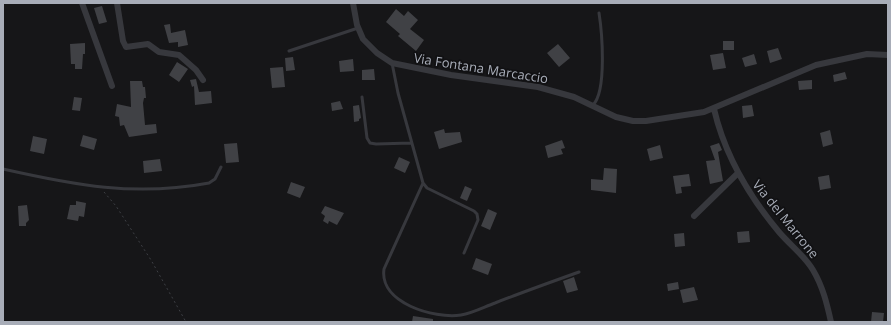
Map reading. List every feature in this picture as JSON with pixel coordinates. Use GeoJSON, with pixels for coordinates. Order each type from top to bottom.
{"type":"FeatureCollection","features":[{"type":"Feature","properties":{"kind":"street"},"geometry":{"type":"LineString","coordinates":[[82,3],[112,86]]}},
{"type":"Feature","properties":{"kind":"street"},"geometry":{"type":"LineString","coordinates":[[117,3],[123,41],[126,47],[148,44],[159,52],[179,55],[196,70],[203,80]]}},
{"type":"Feature","properties":{"kind":"street","name":"Via Fontana Marcaccio"},"geometry":{"type":"LineString","coordinates":[[353,3],[358,28],[364,39],[372,48],[392,63],[451,75],[538,87],[570,96],[593,105],[616,117],[638,121],[714,109],[779,79],[816,65],[864,54],[877,53],[888,55]]}},
{"type":"Feature","properties":{"kind":"street","name":"Via del Marrone"},"geometry":{"type":"LineString","coordinates":[[714,109],[724,147],[738,174],[770,221],[810,266],[822,288],[831,322]]}},
{"type":"Feature","properties":{"kind":"street"},"geometry":{"type":"LineString","coordinates":[[694,216],[738,174]]}},
{"type":"Feature","properties":{"kind":"lane"},"geometry":{"type":"LineString","coordinates":[[593,105],[598,99],[600,89],[603,36],[599,13]]}},
{"type":"Feature","properties":{"kind":"lane"},"geometry":{"type":"LineString","coordinates":[[289,51],[358,28]]}},
{"type":"Feature","properties":{"kind":"lane"},"geometry":{"type":"LineString","coordinates":[[392,63],[422,183],[429,190],[474,210],[478,214],[478,220],[464,253]]}},
{"type":"Feature","properties":{"kind":"lane"},"geometry":{"type":"LineString","coordinates":[[362,97],[367,138],[370,143],[411,143]]}},
{"type":"Feature","properties":{"kind":"lane"},"geometry":{"type":"LineString","coordinates":[[3,169],[68,184],[137,190],[209,183],[215,178],[221,167]]}},
{"type":"Feature","properties":{"kind":"lane"},"geometry":{"type":"LineString","coordinates":[[422,183],[384,269],[385,283],[398,301],[436,313],[461,315],[578,272]]}},
{"type":"Feature","properties":{"kind":"path"},"geometry":{"type":"LineString","coordinates":[[100,190],[110,198],[116,206],[151,260],[186,322]]}},
{"type":"Feature","properties":{"kind":"building"},"geometry":{"type":"Polygon","coordinates":[[[102,6],[107,22],[99,24],[94,8],[102,6]]]}},
{"type":"Feature","properties":{"kind":"building"},"geometry":{"type":"Polygon","coordinates":[[[396,9],[404,16],[408,11],[418,20],[410,29],[424,40],[416,51],[398,36],[400,34],[386,22],[396,9]]]}},
{"type":"Feature","properties":{"kind":"building"},"geometry":{"type":"Polygon","coordinates":[[[170,24],[171,33],[185,30],[188,45],[178,47],[178,42],[169,43],[164,25],[170,24]]]}},
{"type":"Feature","properties":{"kind":"building"},"geometry":{"type":"Polygon","coordinates":[[[723,41],[734,41],[734,50],[723,50],[723,41]]]}},
{"type":"Feature","properties":{"kind":"building"},"geometry":{"type":"Polygon","coordinates":[[[85,43],[85,54],[83,54],[82,69],[75,69],[75,64],[71,64],[70,44],[85,43]]]}},
{"type":"Feature","properties":{"kind":"building"},"geometry":{"type":"Polygon","coordinates":[[[558,44],[570,58],[559,67],[547,53],[558,44]]]}},
{"type":"Feature","properties":{"kind":"building"},"geometry":{"type":"Polygon","coordinates":[[[778,48],[782,59],[770,63],[767,51],[778,48]]]}},
{"type":"Feature","properties":{"kind":"building"},"geometry":{"type":"Polygon","coordinates":[[[723,53],[726,68],[713,70],[710,55],[723,53]]]}},
{"type":"Feature","properties":{"kind":"building"},"geometry":{"type":"Polygon","coordinates":[[[754,54],[757,64],[745,67],[742,58],[754,54]]]}},
{"type":"Feature","properties":{"kind":"building"},"geometry":{"type":"Polygon","coordinates":[[[293,57],[295,70],[286,71],[285,58],[293,57]]]}},
{"type":"Feature","properties":{"kind":"building"},"geometry":{"type":"Polygon","coordinates":[[[353,59],[354,71],[340,72],[339,61],[353,59]]]}},
{"type":"Feature","properties":{"kind":"building"},"geometry":{"type":"Polygon","coordinates":[[[177,62],[188,69],[179,82],[169,75],[177,62]]]}},
{"type":"Feature","properties":{"kind":"building"},"geometry":{"type":"Polygon","coordinates":[[[283,67],[285,87],[272,88],[270,68],[283,67]]]}},
{"type":"Feature","properties":{"kind":"building"},"geometry":{"type":"Polygon","coordinates":[[[374,69],[375,80],[362,80],[362,70],[374,69]]]}},
{"type":"Feature","properties":{"kind":"building"},"geometry":{"type":"Polygon","coordinates":[[[845,72],[847,79],[834,82],[833,75],[845,72]]]}},
{"type":"Feature","properties":{"kind":"building"},"geometry":{"type":"Polygon","coordinates":[[[196,79],[199,92],[211,91],[212,103],[195,105],[194,86],[192,87],[190,80],[196,79]]]}},
{"type":"Feature","properties":{"kind":"building"},"geometry":{"type":"Polygon","coordinates":[[[812,80],[812,89],[799,90],[798,81],[812,80]]]}},
{"type":"Feature","properties":{"kind":"building"},"geometry":{"type":"Polygon","coordinates":[[[130,81],[142,81],[143,87],[145,87],[146,98],[144,98],[143,103],[145,125],[156,124],[157,133],[129,137],[124,125],[120,126],[119,117],[115,116],[117,104],[131,107],[130,81]]]}},
{"type":"Feature","properties":{"kind":"building"},"geometry":{"type":"Polygon","coordinates":[[[74,97],[82,98],[80,111],[72,110],[74,97]]]}},
{"type":"Feature","properties":{"kind":"building"},"geometry":{"type":"Polygon","coordinates":[[[340,101],[343,109],[332,111],[331,103],[340,101]]]}},
{"type":"Feature","properties":{"kind":"building"},"geometry":{"type":"Polygon","coordinates":[[[359,105],[361,118],[359,121],[354,122],[353,106],[359,105]]]}},
{"type":"Feature","properties":{"kind":"building"},"geometry":{"type":"Polygon","coordinates":[[[752,105],[754,116],[743,118],[742,106],[752,105]]]}},
{"type":"Feature","properties":{"kind":"building"},"geometry":{"type":"Polygon","coordinates":[[[444,129],[445,133],[460,132],[462,142],[439,149],[434,132],[444,129]]]}},
{"type":"Feature","properties":{"kind":"building"},"geometry":{"type":"Polygon","coordinates":[[[830,130],[833,144],[823,147],[820,133],[830,130]]]}},
{"type":"Feature","properties":{"kind":"building"},"geometry":{"type":"Polygon","coordinates":[[[83,135],[97,139],[94,150],[80,146],[83,135]]]}},
{"type":"Feature","properties":{"kind":"building"},"geometry":{"type":"Polygon","coordinates":[[[33,136],[47,139],[44,154],[30,151],[33,136]]]}},
{"type":"Feature","properties":{"kind":"building"},"geometry":{"type":"Polygon","coordinates":[[[562,140],[565,148],[561,149],[563,154],[548,158],[545,146],[562,140]]]}},
{"type":"Feature","properties":{"kind":"building"},"geometry":{"type":"Polygon","coordinates":[[[237,143],[239,162],[226,163],[224,144],[237,143]]]}},
{"type":"Feature","properties":{"kind":"building"},"geometry":{"type":"Polygon","coordinates":[[[719,143],[722,150],[718,152],[723,181],[710,184],[706,161],[715,160],[710,146],[719,143]]]}},
{"type":"Feature","properties":{"kind":"building"},"geometry":{"type":"Polygon","coordinates":[[[660,145],[663,158],[650,161],[647,149],[660,145]]]}},
{"type":"Feature","properties":{"kind":"building"},"geometry":{"type":"Polygon","coordinates":[[[399,157],[410,162],[405,173],[394,168],[399,157]]]}},
{"type":"Feature","properties":{"kind":"building"},"geometry":{"type":"Polygon","coordinates":[[[160,159],[162,171],[144,173],[143,161],[160,159]]]}},
{"type":"Feature","properties":{"kind":"building"},"geometry":{"type":"Polygon","coordinates":[[[604,168],[617,169],[616,193],[591,190],[591,179],[603,180],[604,168]]]}},
{"type":"Feature","properties":{"kind":"building"},"geometry":{"type":"Polygon","coordinates":[[[689,174],[691,186],[681,187],[682,193],[676,194],[673,176],[689,174]]]}},
{"type":"Feature","properties":{"kind":"building"},"geometry":{"type":"Polygon","coordinates":[[[829,175],[831,188],[820,190],[818,177],[829,175]]]}},
{"type":"Feature","properties":{"kind":"building"},"geometry":{"type":"Polygon","coordinates":[[[291,182],[305,187],[300,198],[287,193],[291,182]]]}},
{"type":"Feature","properties":{"kind":"building"},"geometry":{"type":"Polygon","coordinates":[[[465,186],[472,189],[467,201],[460,198],[465,186]]]}},
{"type":"Feature","properties":{"kind":"building"},"geometry":{"type":"Polygon","coordinates":[[[76,201],[86,203],[84,217],[79,216],[78,221],[67,219],[70,205],[76,205],[76,201]]]}},
{"type":"Feature","properties":{"kind":"building"},"geometry":{"type":"Polygon","coordinates":[[[27,205],[29,220],[26,223],[26,226],[19,226],[18,206],[27,205]]]}},
{"type":"Feature","properties":{"kind":"building"},"geometry":{"type":"Polygon","coordinates":[[[325,206],[344,213],[337,225],[329,221],[328,224],[323,221],[325,216],[321,213],[325,206]]]}},
{"type":"Feature","properties":{"kind":"building"},"geometry":{"type":"Polygon","coordinates":[[[488,209],[497,213],[490,230],[481,226],[488,209]]]}},
{"type":"Feature","properties":{"kind":"building"},"geometry":{"type":"Polygon","coordinates":[[[749,231],[750,242],[738,243],[737,232],[749,231]]]}},
{"type":"Feature","properties":{"kind":"building"},"geometry":{"type":"Polygon","coordinates":[[[684,233],[685,246],[675,247],[674,234],[684,233]]]}},
{"type":"Feature","properties":{"kind":"building"},"geometry":{"type":"Polygon","coordinates":[[[476,258],[492,264],[488,275],[472,269],[476,258]]]}},
{"type":"Feature","properties":{"kind":"building"},"geometry":{"type":"Polygon","coordinates":[[[574,277],[578,290],[567,293],[563,281],[574,277]]]}},
{"type":"Feature","properties":{"kind":"building"},"geometry":{"type":"Polygon","coordinates":[[[678,282],[679,289],[668,291],[667,284],[678,282]]]}},
{"type":"Feature","properties":{"kind":"building"},"geometry":{"type":"Polygon","coordinates":[[[694,287],[698,300],[683,303],[680,290],[694,287]]]}},
{"type":"Feature","properties":{"kind":"building"},"geometry":{"type":"Polygon","coordinates":[[[872,312],[884,313],[883,322],[871,322],[872,312]]]}},
{"type":"Feature","properties":{"kind":"building"},"geometry":{"type":"Polygon","coordinates":[[[413,316],[433,319],[433,322],[412,322],[413,316]]]}}]}
